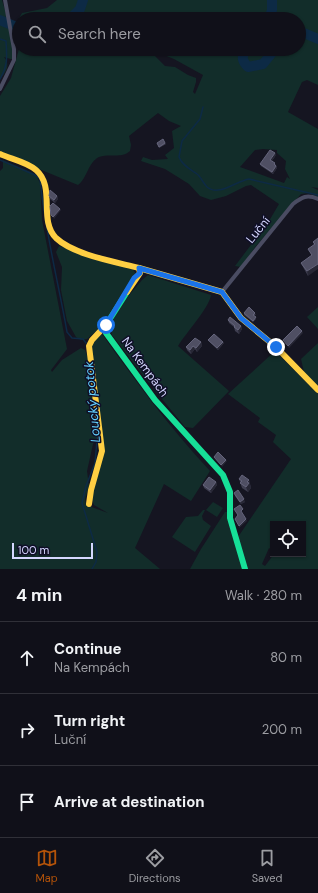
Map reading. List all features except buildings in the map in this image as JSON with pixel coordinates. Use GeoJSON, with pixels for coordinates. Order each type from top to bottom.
{"type":"FeatureCollection","features":[{"type":"Feature","properties":{"kind":"street"},"geometry":{"type":"LineString","coordinates":[[5,0],[12,37]]}},
{"type":"Feature","properties":{"kind":"street"},"geometry":{"type":"LineString","coordinates":[[0,89],[14,60],[14,56]]}},
{"type":"Feature","properties":{"kind":"street"},"geometry":{"type":"LineString","coordinates":[[0,154],[33,168],[40,174],[45,189],[46,218],[51,232],[64,244],[94,255],[222,292],[241,318],[276,347],[318,390]]}},
{"type":"Feature","properties":{"kind":"street","name":"Luční"},"geometry":{"type":"LineString","coordinates":[[222,292],[293,204],[305,196],[310,195],[318,199]]}},
{"type":"Feature","properties":{"kind":"street"},"geometry":{"type":"LineString","coordinates":[[89,504],[89,495],[100,463],[102,451],[89,346],[92,340],[106,325],[134,278],[140,273],[139,268]]}},
{"type":"Feature","properties":{"kind":"street","name":"Na Kempách"},"geometry":{"type":"LineString","coordinates":[[106,325],[106,333],[155,400],[222,475],[230,492],[230,518],[245,569]]}},
{"type":"Feature","properties":{"kind":"green space"},"geometry":{"type":"Polygon","coordinates":[[[0,0],[2,0],[11,31],[12,56],[14,56],[14,60],[4,57],[7,66],[6,71],[0,79],[0,0]]]}},
{"type":"Feature","properties":{"kind":"green space"},"geometry":{"type":"Polygon","coordinates":[[[57,0],[318,0],[318,85],[307,80],[302,82],[288,112],[318,129],[318,188],[311,187],[318,190],[318,197],[309,193],[301,194],[256,246],[241,267],[235,266],[269,221],[279,204],[251,185],[226,196],[211,200],[200,196],[189,184],[165,169],[141,161],[143,157],[152,160],[168,159],[165,155],[174,148],[172,131],[181,126],[169,121],[158,113],[129,136],[131,145],[130,151],[123,155],[103,156],[95,159],[84,179],[78,185],[0,153],[0,96],[11,78],[17,56],[155,56],[165,66],[175,67],[196,78],[193,92],[195,94],[203,75],[166,56],[306,56],[306,12],[27,12],[47,8],[57,0]],[[255,150],[240,167],[284,183],[287,177],[290,179],[285,169],[286,161],[277,153],[277,150],[255,150]]]}},
{"type":"Feature","properties":{"kind":"green space"},"geometry":{"type":"Polygon","coordinates":[[[3,160],[33,173],[36,175],[40,183],[42,220],[67,349],[51,370],[52,372],[62,360],[81,348],[85,350],[88,358],[95,417],[92,418],[92,420],[95,421],[97,438],[93,444],[87,471],[89,486],[85,499],[86,505],[108,513],[94,505],[91,497],[103,457],[91,343],[102,334],[154,404],[210,471],[191,501],[164,484],[135,548],[160,569],[0,569],[0,171],[3,168],[3,160]]]}},
{"type":"Feature","properties":{"kind":"green space"},"geometry":{"type":"Polygon","coordinates":[[[59,246],[132,268],[136,274],[101,327],[87,339],[81,340],[76,337],[67,321],[61,290],[62,267],[56,252],[59,246]]]}},
{"type":"Feature","properties":{"kind":"green space"},"geometry":{"type":"Polygon","coordinates":[[[148,275],[211,295],[206,307],[178,346],[229,391],[193,428],[185,427],[153,388],[155,385],[152,381],[149,383],[112,335],[111,328],[116,313],[142,280],[148,275]]]}},
{"type":"Feature","properties":{"kind":"green space"},"geometry":{"type":"Polygon","coordinates":[[[318,307],[318,329],[307,317],[318,307]]]}},
{"type":"Feature","properties":{"kind":"green space"},"geometry":{"type":"Polygon","coordinates":[[[318,343],[318,389],[304,372],[301,359],[318,343]]]}},
{"type":"Feature","properties":{"kind":"green space"},"geometry":{"type":"Polygon","coordinates":[[[275,351],[318,394],[318,569],[190,569],[225,512],[227,512],[238,537],[291,459],[273,442],[276,435],[258,422],[260,418],[228,394],[275,351]]]}},
{"type":"Feature","properties":{"kind":"green space"},"geometry":{"type":"Polygon","coordinates":[[[213,502],[223,508],[217,517],[206,510],[213,502]]]}},
{"type":"Feature","properties":{"kind":"green space"},"geometry":{"type":"Polygon","coordinates":[[[203,510],[205,510],[202,516],[203,520],[211,526],[195,552],[172,537],[186,517],[198,516],[203,510]]]}},
{"type":"Feature","properties":{"kind":"waterway"},"geometry":{"type":"LineString","coordinates":[[77,12],[80,9],[83,0]]}},
{"type":"Feature","properties":{"kind":"waterway"},"geometry":{"type":"LineString","coordinates":[[271,12],[272,0]]}},
{"type":"Feature","properties":{"kind":"waterway"},"geometry":{"type":"LineString","coordinates":[[0,20],[12,25]]}},
{"type":"Feature","properties":{"kind":"waterway"},"geometry":{"type":"LineString","coordinates":[[306,34],[318,39]]}},
{"type":"Feature","properties":{"kind":"waterway","name":"Loucký potok"},"geometry":{"type":"LineString","coordinates":[[0,39],[6,41],[7,57],[6,65],[0,79]]}},
{"type":"Feature","properties":{"kind":"waterway"},"geometry":{"type":"LineString","coordinates":[[243,56],[244,63],[248,67],[263,64],[269,56]]}},
{"type":"Feature","properties":{"kind":"waterway"},"geometry":{"type":"LineString","coordinates":[[203,107],[200,119],[182,141],[179,157],[184,165],[198,175],[207,187],[212,190],[228,188],[249,179],[318,195]]}},
{"type":"Feature","properties":{"kind":"waterway","name":"Loucký potok"},"geometry":{"type":"LineString","coordinates":[[0,160],[35,175],[40,179],[48,237],[67,332],[72,338],[83,339],[86,343]]}},
{"type":"Feature","properties":{"kind":"waterway","name":"Loucký potok"},"geometry":{"type":"LineString","coordinates":[[92,569],[96,562],[97,552],[82,503],[86,486],[95,463],[97,440],[95,419]]}},
{"type":"Feature","properties":{"kind":"traffic: fast"},"geometry":{"type":"LineString","coordinates":[[127,292],[106,325],[106,333],[155,400],[223,475],[230,492],[230,518],[245,569]]}},
{"type":"Feature","properties":{"kind":"traffic: slow"},"geometry":{"type":"LineString","coordinates":[[0,154],[32,167],[42,177],[45,185],[48,222],[51,231],[56,238],[73,249],[84,253],[139,268],[140,273],[127,292]]}},
{"type":"Feature","properties":{"kind":"traffic: slow"},"geometry":{"type":"LineString","coordinates":[[139,268],[222,292],[241,318],[276,347],[318,390]]}},
{"type":"Feature","properties":{"kind":"traffic: slow"},"geometry":{"type":"LineString","coordinates":[[89,504],[91,490],[102,451],[89,346],[92,340],[106,325]]}},
{"type":"Feature","properties":{"kind":"route"},"geometry":{"type":"LineString","coordinates":[[106,325],[123,300],[134,278],[140,273],[139,268],[222,292],[241,318],[276,347]]}}]}
